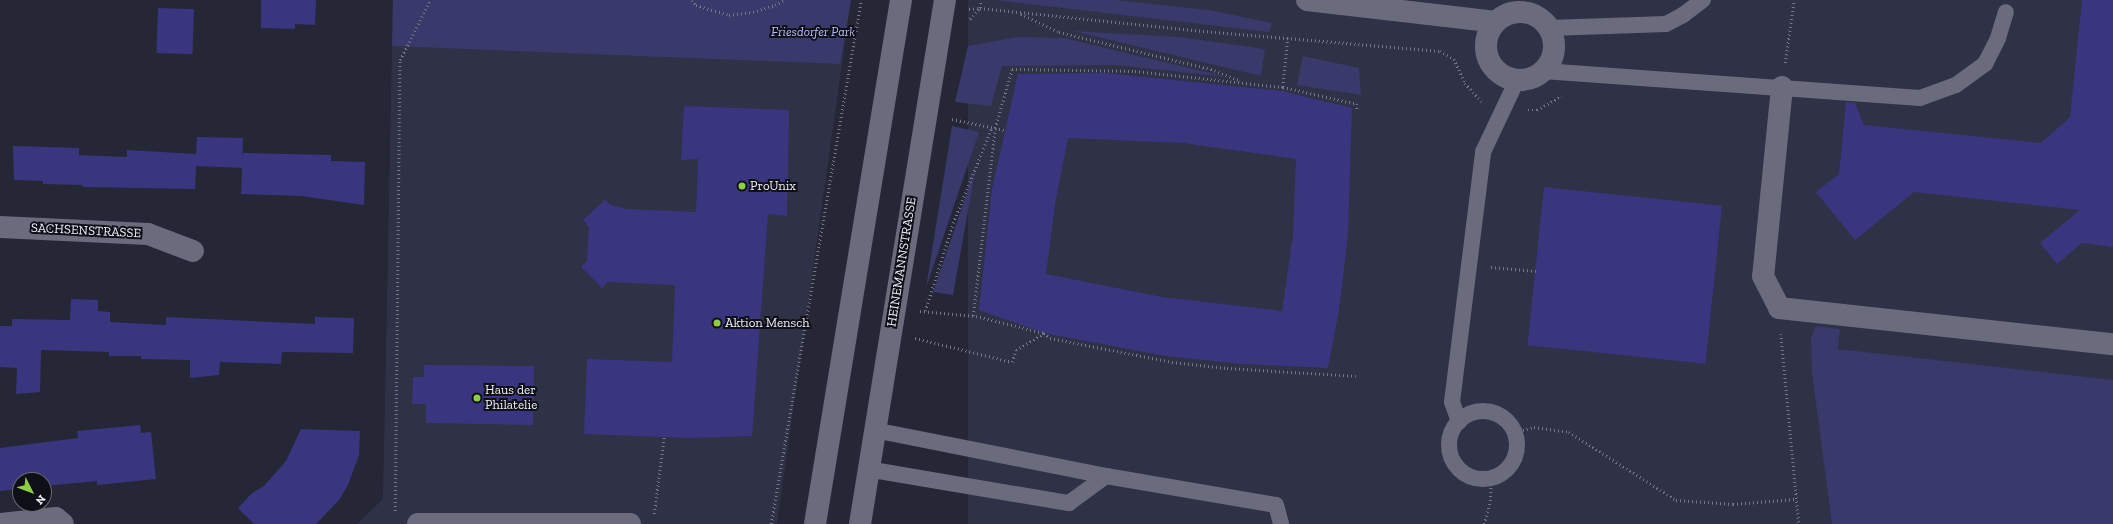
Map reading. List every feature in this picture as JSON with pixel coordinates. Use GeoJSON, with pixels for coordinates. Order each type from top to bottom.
{"type":"FeatureCollection","features":[{"type":"Feature","properties":{"kind":"street"},"geometry":{"type":"LineString","coordinates":[[815,524],[900,0]]}},
{"type":"Feature","properties":{"kind":"street","name":"HEINEMANNSTRASSE"},"geometry":{"type":"LineString","coordinates":[[860,524],[867,469],[892,332],[946,0]]}},
{"type":"Feature","properties":{"kind":"street"},"geometry":{"type":"LineString","coordinates":[[1306,0],[1496,22]]}},
{"type":"Feature","properties":{"kind":"street"},"geometry":{"type":"LineString","coordinates":[[1520,12],[1537,16],[1550,28],[1554,51],[1543,71],[1535,76],[1517,80],[1498,71],[1490,63],[1487,42],[1496,22],[1503,17],[1520,12]]}},
{"type":"Feature","properties":{"kind":"street"},"geometry":{"type":"LineString","coordinates":[[1782,87],[1763,276],[1779,308],[2113,344]]}},
{"type":"Feature","properties":{"kind":"street","name":"SACHSENSTRASSE"},"geometry":{"type":"LineString","coordinates":[[0,227],[148,234],[193,251]]}},
{"type":"Feature","properties":{"kind":"street"},"geometry":{"type":"LineString","coordinates":[[0,524],[56,518],[62,524]]}},
{"type":"Feature","properties":{"kind":"street"},"geometry":{"type":"LineString","coordinates":[[418,524],[630,524]]}},
{"type":"Feature","properties":{"kind":"lane"},"geometry":{"type":"LineString","coordinates":[[1550,28],[1666,24],[1683,15],[1703,0]]}},
{"type":"Feature","properties":{"kind":"lane"},"geometry":{"type":"LineString","coordinates":[[1543,71],[1920,98],[1956,85],[1985,64],[1998,38],[2006,12]]}},
{"type":"Feature","properties":{"kind":"lane"},"geometry":{"type":"LineString","coordinates":[[1459,422],[1452,402],[1471,266],[1484,152],[1517,80]]}},
{"type":"Feature","properties":{"kind":"lane"},"geometry":{"type":"LineString","coordinates":[[1489,412],[1509,423],[1515,432],[1516,455],[1506,470],[1491,478],[1470,477],[1454,462],[1450,441],[1459,422],[1468,415],[1489,412]]}},
{"type":"Feature","properties":{"kind":"lane"},"geometry":{"type":"LineString","coordinates":[[874,430],[1106,476],[1276,504],[1281,524]]}},
{"type":"Feature","properties":{"kind":"lane"},"geometry":{"type":"LineString","coordinates":[[867,469],[1069,503],[1106,476]]}},
{"type":"Feature","properties":{"kind":"path"},"geometry":{"type":"LineString","coordinates":[[395,516],[400,60],[430,0]]}},
{"type":"Feature","properties":{"kind":"path"},"geometry":{"type":"LineString","coordinates":[[692,0],[696,5],[729,15],[753,12],[775,5],[784,0]]}},
{"type":"Feature","properties":{"kind":"path"},"geometry":{"type":"LineString","coordinates":[[771,524],[861,0]]}},
{"type":"Feature","properties":{"kind":"path"},"geometry":{"type":"LineString","coordinates":[[981,0],[980,8],[1020,13],[1440,51],[1454,59],[1465,83],[1482,102],[1503,109]]}},
{"type":"Feature","properties":{"kind":"path"},"geometry":{"type":"LineString","coordinates":[[1782,87],[1794,0]]}},
{"type":"Feature","properties":{"kind":"path"},"geometry":{"type":"LineString","coordinates":[[1020,13],[1059,32],[1211,69],[1246,83]]}},
{"type":"Feature","properties":{"kind":"path"},"geometry":{"type":"LineString","coordinates":[[1282,91],[1288,38]]}},
{"type":"Feature","properties":{"kind":"path"},"geometry":{"type":"LineString","coordinates":[[925,311],[953,223],[994,128],[1012,69],[1135,71],[1283,87],[1357,104],[1357,109]]}},
{"type":"Feature","properties":{"kind":"path"},"geometry":{"type":"LineString","coordinates":[[962,120],[1004,130]]}},
{"type":"Feature","properties":{"kind":"path"},"geometry":{"type":"LineString","coordinates":[[973,316],[994,128]]}},
{"type":"Feature","properties":{"kind":"path"},"geometry":{"type":"LineString","coordinates":[[1471,266],[1536,271]]}},
{"type":"Feature","properties":{"kind":"path"},"geometry":{"type":"LineString","coordinates":[[1779,308],[1799,524]]}},
{"type":"Feature","properties":{"kind":"path"},"geometry":{"type":"LineString","coordinates":[[895,309],[973,316],[1044,333],[1050,338],[1172,362],[1227,368],[1356,376]]}},
{"type":"Feature","properties":{"kind":"path"},"geometry":{"type":"LineString","coordinates":[[892,332],[1012,362],[1016,350],[1044,333]]}},
{"type":"Feature","properties":{"kind":"path"},"geometry":{"type":"LineString","coordinates":[[1515,432],[1534,427],[1569,432],[1676,500],[1733,504],[1796,499]]}},
{"type":"Feature","properties":{"kind":"path"},"geometry":{"type":"LineString","coordinates":[[654,516],[664,437]]}},
{"type":"Feature","properties":{"kind":"path"},"geometry":{"type":"LineString","coordinates":[[1484,524],[1490,501],[1491,478]]}},
{"type":"Feature","properties":{"kind":"shaded area"},"geometry":{"type":"Polygon","coordinates":[[[393,0],[851,0],[777,524],[357,524],[383,499],[393,0]]]}},
{"type":"Feature","properties":{"kind":"shaded area"},"geometry":{"type":"Polygon","coordinates":[[[968,0],[2113,0],[2113,524],[968,524],[968,0]]]}},
{"type":"Feature","properties":{"kind":"green space","name":"Friesdorfer Park"},"geometry":{"type":"Polygon","coordinates":[[[393,0],[851,0],[840,64],[392,46],[393,0]]]}},
{"type":"Feature","properties":{"kind":"green space"},"geometry":{"type":"Polygon","coordinates":[[[994,0],[1115,0],[1209,10],[1272,23],[1269,32],[994,0]]]}},
{"type":"Feature","properties":{"kind":"green space"},"geometry":{"type":"Polygon","coordinates":[[[1073,31],[1180,37],[1265,49],[1261,76],[1073,31]]]}},
{"type":"Feature","properties":{"kind":"green space"},"geometry":{"type":"Polygon","coordinates":[[[1018,37],[1064,38],[1227,77],[1116,65],[1002,66],[991,106],[955,102],[968,46],[1018,37]]]}},
{"type":"Feature","properties":{"kind":"green space"},"geometry":{"type":"Polygon","coordinates":[[[1303,56],[1359,68],[1361,95],[1297,85],[1303,56]]]}},
{"type":"Feature","properties":{"kind":"green space"},"geometry":{"type":"Polygon","coordinates":[[[952,126],[979,132],[926,288],[952,126]]]}},
{"type":"Feature","properties":{"kind":"green space"},"geometry":{"type":"Polygon","coordinates":[[[976,166],[953,295],[933,292],[976,166]]]}},
{"type":"Feature","properties":{"kind":"green space"},"geometry":{"type":"Polygon","coordinates":[[[1816,326],[1840,329],[1838,349],[2113,380],[2113,524],[1832,524],[1812,373],[1811,338],[1816,326]]]}},
{"type":"Feature","properties":{"kind":"building"},"geometry":{"type":"Polygon","coordinates":[[[261,0],[316,0],[315,25],[295,24],[295,29],[261,28],[261,0]]]}},
{"type":"Feature","properties":{"kind":"building"},"geometry":{"type":"Polygon","coordinates":[[[2082,0],[2113,0],[2113,247],[2082,243],[2057,264],[2040,243],[2080,210],[1914,192],[1855,240],[1816,192],[1839,174],[1846,102],[1855,103],[1864,125],[2041,143],[2070,117],[2082,0]]]}},
{"type":"Feature","properties":{"kind":"building"},"geometry":{"type":"Polygon","coordinates":[[[158,8],[194,9],[192,54],[156,53],[158,8]]]}},
{"type":"Feature","properties":{"kind":"building"},"geometry":{"type":"Polygon","coordinates":[[[1105,73],[1282,91],[1352,108],[1348,234],[1339,310],[1328,368],[1243,364],[1166,356],[1044,333],[979,310],[992,189],[1018,74],[1105,73]],[[1068,138],[1055,204],[1046,274],[1162,297],[1282,311],[1293,235],[1296,159],[1183,143],[1068,138]]]}},
{"type":"Feature","properties":{"kind":"building","name":"Aktion Mensch"},"geometry":{"type":"Polygon","coordinates":[[[684,106],[789,110],[787,216],[768,214],[752,436],[690,438],[584,434],[587,359],[672,362],[675,285],[607,282],[602,288],[581,267],[587,261],[589,227],[583,220],[605,200],[611,205],[626,209],[696,212],[698,159],[681,160],[684,106]]]}},
{"type":"Feature","properties":{"kind":"building"},"geometry":{"type":"Polygon","coordinates":[[[197,137],[243,138],[242,160],[243,153],[331,155],[331,161],[365,162],[364,205],[301,196],[241,194],[242,168],[196,166],[195,189],[82,187],[83,185],[43,184],[43,181],[14,180],[13,146],[79,148],[79,155],[127,157],[127,150],[196,154],[197,137]]]}},
{"type":"Feature","properties":{"kind":"building"},"geometry":{"type":"Polygon","coordinates":[[[1544,187],[1722,206],[1705,364],[1527,345],[1544,187]]]}},
{"type":"Feature","properties":{"kind":"building"},"geometry":{"type":"Polygon","coordinates":[[[71,299],[98,300],[98,311],[110,312],[110,322],[166,325],[166,317],[315,324],[315,317],[354,318],[353,353],[282,352],[281,364],[220,362],[219,375],[190,378],[190,360],[141,359],[141,356],[109,356],[109,352],[41,350],[40,392],[16,394],[17,368],[0,367],[0,326],[12,326],[12,319],[70,320],[71,299]]]}},
{"type":"Feature","properties":{"kind":"building","name":"Haus der Philatelie"},"geometry":{"type":"Polygon","coordinates":[[[424,365],[534,366],[533,425],[426,423],[426,404],[412,404],[413,377],[424,377],[424,365]]]}},
{"type":"Feature","properties":{"kind":"building"},"geometry":{"type":"Polygon","coordinates":[[[140,425],[141,433],[151,432],[156,479],[97,485],[97,481],[52,485],[52,472],[12,472],[12,490],[0,491],[0,448],[78,438],[77,431],[140,425]]]}},
{"type":"Feature","properties":{"kind":"building"},"geometry":{"type":"Polygon","coordinates":[[[301,429],[360,431],[359,455],[348,485],[339,500],[316,524],[254,524],[238,508],[252,493],[264,486],[286,461],[301,429]]]}},
{"type":"Feature","properties":{"kind":"place","name":"ProUnix"},"geometry":{"type":"Point","coordinates":[742,186]}},
{"type":"Feature","properties":{"kind":"place","name":"Aktion Mensch"},"geometry":{"type":"Point","coordinates":[717,323]}},
{"type":"Feature","properties":{"kind":"place","name":"Haus der Philatelie"},"geometry":{"type":"Point","coordinates":[477,398]}}]}
